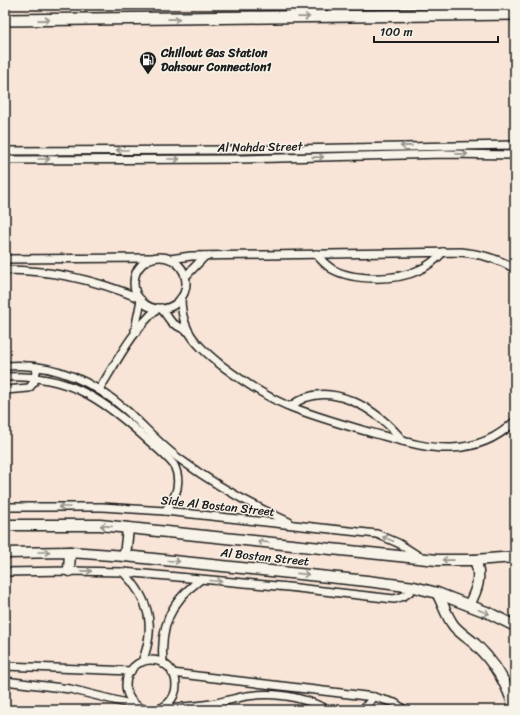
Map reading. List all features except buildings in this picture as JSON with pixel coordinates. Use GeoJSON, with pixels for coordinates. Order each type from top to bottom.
{"type":"FeatureCollection","features":[{"type":"Feature","properties":{"kind":"main road"},"geometry":{"type":"LineString","coordinates":[[5,20],[515,14]]}},
{"type":"Feature","properties":{"kind":"street","name":"Al Nahda Street"},"geometry":{"type":"LineString","coordinates":[[5,151],[239,150],[515,145]]}},
{"type":"Feature","properties":{"kind":"street"},"geometry":{"type":"LineString","coordinates":[[444,146],[445,154]]}},
{"type":"Feature","properties":{"kind":"street","name":"Al Nahda Street"},"geometry":{"type":"LineString","coordinates":[[6,160],[240,159],[445,154],[515,155]]}},
{"type":"Feature","properties":{"kind":"street"},"geometry":{"type":"LineString","coordinates":[[504,156],[515,160]]}},
{"type":"Feature","properties":{"kind":"street"},"geometry":{"type":"LineString","coordinates":[[316,254],[325,264],[338,272],[358,276],[385,278],[398,277],[418,271],[432,263],[443,252]]}},
{"type":"Feature","properties":{"kind":"street"},"geometry":{"type":"LineString","coordinates":[[5,259],[159,257],[170,259],[205,256],[461,252],[485,256],[505,262],[515,269]]}},
{"type":"Feature","properties":{"kind":"street"},"geometry":{"type":"LineString","coordinates":[[185,277],[205,256]]}},
{"type":"Feature","properties":{"kind":"street"},"geometry":{"type":"LineString","coordinates":[[134,334],[140,299],[134,285],[135,278],[141,265],[153,258]]}},
{"type":"Feature","properties":{"kind":"street"},"geometry":{"type":"LineString","coordinates":[[170,259],[180,266],[185,277],[185,288],[181,298],[182,312],[188,332]]}},
{"type":"Feature","properties":{"kind":"street"},"geometry":{"type":"LineString","coordinates":[[5,270],[39,272],[80,278],[107,286],[140,299],[149,306],[159,308],[172,305],[181,298]]}},
{"type":"Feature","properties":{"kind":"street"},"geometry":{"type":"LineString","coordinates":[[159,308],[172,322],[188,332],[202,348],[233,374],[267,395],[291,406],[343,424],[403,441],[435,448],[452,448],[470,446],[489,440],[498,435],[515,421]]}},
{"type":"Feature","properties":{"kind":"street"},"geometry":{"type":"LineString","coordinates":[[99,390],[134,334],[147,318],[159,308]]}},
{"type":"Feature","properties":{"kind":"street"},"geometry":{"type":"LineString","coordinates":[[5,366],[52,369],[72,376],[99,390],[123,408],[162,445],[190,466],[247,502],[297,525]]}},
{"type":"Feature","properties":{"kind":"street"},"geometry":{"type":"LineString","coordinates":[[5,390],[29,388],[35,378],[38,367]]}},
{"type":"Feature","properties":{"kind":"street"},"geometry":{"type":"LineString","coordinates":[[5,377],[50,380],[72,387],[100,401],[120,415],[170,460],[177,471],[178,487],[173,500],[165,511]]}},
{"type":"Feature","properties":{"kind":"street"},"geometry":{"type":"LineString","coordinates":[[291,406],[297,401],[314,395],[343,398],[362,405],[380,417],[403,441]]}},
{"type":"Feature","properties":{"kind":"street","name":"Side Al Bostan Street"},"geometry":{"type":"LineString","coordinates":[[5,507],[102,507],[165,511],[377,534],[398,543],[422,559]]}},
{"type":"Feature","properties":{"kind":"street","name":"Al Bostan Street"},"geometry":{"type":"LineString","coordinates":[[5,525],[70,525],[128,528],[422,559],[475,560],[515,557]]}},
{"type":"Feature","properties":{"kind":"street"},"geometry":{"type":"LineString","coordinates":[[125,556],[128,528]]}},
{"type":"Feature","properties":{"kind":"street"},"geometry":{"type":"LineString","coordinates":[[69,570],[70,552]]}},
{"type":"Feature","properties":{"kind":"street","name":"Al Bostan Street"},"geometry":{"type":"LineString","coordinates":[[5,553],[70,552],[125,556],[360,580],[414,587],[437,592],[453,598],[515,626]]}},
{"type":"Feature","properties":{"kind":"street"},"geometry":{"type":"LineString","coordinates":[[469,605],[475,594],[479,580],[479,573],[475,560]]}},
{"type":"Feature","properties":{"kind":"street"},"geometry":{"type":"LineString","coordinates":[[5,572],[69,570],[123,572],[288,587],[394,599],[401,598],[409,594],[414,587]]}},
{"type":"Feature","properties":{"kind":"street"},"geometry":{"type":"LineString","coordinates":[[123,572],[139,591],[145,602],[148,614],[150,626],[149,638],[147,650],[142,662]]}},
{"type":"Feature","properties":{"kind":"street"},"geometry":{"type":"LineString","coordinates":[[163,664],[163,636],[166,623],[179,598],[200,580]]}},
{"type":"Feature","properties":{"kind":"street"},"geometry":{"type":"LineString","coordinates":[[437,592],[454,626],[481,650],[496,669],[508,690],[514,710]]}},
{"type":"Feature","properties":{"kind":"street"},"geometry":{"type":"LineString","coordinates":[[136,705],[129,697],[126,681],[131,671],[136,666],[142,662],[153,661],[163,664],[172,673],[175,683],[174,693],[169,701],[161,708]]}},
{"type":"Feature","properties":{"kind":"street"},"geometry":{"type":"LineString","coordinates":[[5,666],[131,671]]}},
{"type":"Feature","properties":{"kind":"street"},"geometry":{"type":"LineString","coordinates":[[172,673],[374,697],[395,703],[405,710]]}},
{"type":"Feature","properties":{"kind":"street"},"geometry":{"type":"LineString","coordinates":[[5,681],[70,689],[136,705],[141,708],[154,710],[161,708],[199,706],[248,696],[273,695],[298,698],[328,710]]}},
{"type":"Feature","properties":{"kind":"street"},"geometry":{"type":"LineString","coordinates":[[362,710],[374,697]]}},
{"type":"Feature","properties":{"kind":"place","name":"Chillout Gas Station Dahsour Connection1"},"geometry":{"type":"Point","coordinates":[148,75]}}]}
